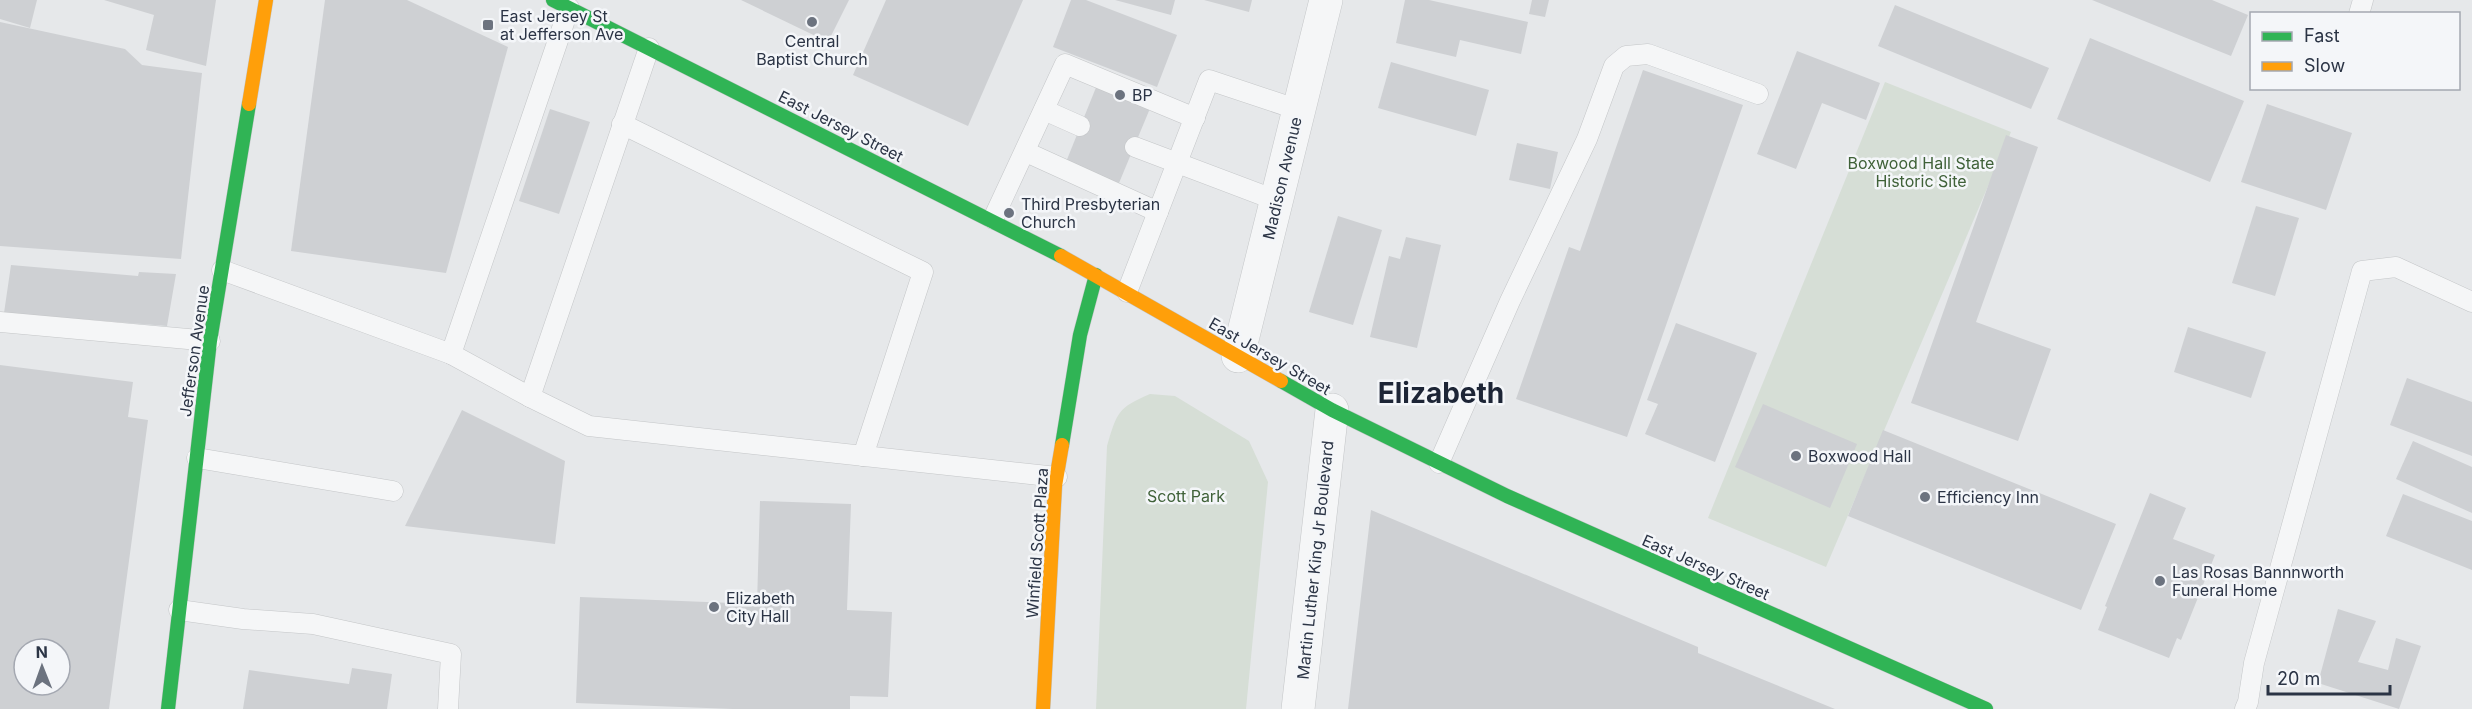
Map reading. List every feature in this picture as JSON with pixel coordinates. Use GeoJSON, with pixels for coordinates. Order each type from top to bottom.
{"type":"FeatureCollection","features":[{"type":"Feature","properties":{"kind":"street","name":"Jefferson Avenue"},"geometry":{"type":"LineString","coordinates":[[168,709],[210,341],[266,0]]}},
{"type":"Feature","properties":{"kind":"street","name":"Madison Avenue"},"geometry":{"type":"LineString","coordinates":[[1238,356],[1326,0]]}},
{"type":"Feature","properties":{"kind":"street","name":"East Jersey Street"},"geometry":{"type":"LineString","coordinates":[[561,4],[943,197],[993,219],[1127,292],[1332,410],[1439,463],[1786,622],[1986,709]]}},
{"type":"Feature","properties":{"kind":"street","name":"Winfield Scott Plaza"},"geometry":{"type":"LineString","coordinates":[[1043,709],[1057,477],[1080,335],[1096,275]]}},
{"type":"Feature","properties":{"kind":"street","name":"Martin Luther King Jr Boulevard"},"geometry":{"type":"LineString","coordinates":[[1299,709],[1332,410]]}},
{"type":"Feature","properties":{"kind":"lane"},"geometry":{"type":"LineString","coordinates":[[451,354],[561,4]]}},
{"type":"Feature","properties":{"kind":"lane"},"geometry":{"type":"LineString","coordinates":[[530,397],[649,48]]}},
{"type":"Feature","properties":{"kind":"lane"},"geometry":{"type":"LineString","coordinates":[[1439,463],[1509,301],[1587,139],[1614,66],[1626,56],[1648,54],[1758,94]]}},
{"type":"Feature","properties":{"kind":"lane"},"geometry":{"type":"LineString","coordinates":[[993,219],[1065,64],[1195,118]]}},
{"type":"Feature","properties":{"kind":"lane"},"geometry":{"type":"LineString","coordinates":[[1127,292],[1209,80],[1299,110]]}},
{"type":"Feature","properties":{"kind":"lane"},"geometry":{"type":"LineString","coordinates":[[1044,110],[1080,126]]}},
{"type":"Feature","properties":{"kind":"lane"},"geometry":{"type":"LineString","coordinates":[[622,124],[922,272],[863,456]]}},
{"type":"Feature","properties":{"kind":"lane"},"geometry":{"type":"LineString","coordinates":[[1135,147],[1278,201]]}},
{"type":"Feature","properties":{"kind":"lane"},"geometry":{"type":"LineString","coordinates":[[1026,152],[1158,212]]}},
{"type":"Feature","properties":{"kind":"lane"},"geometry":{"type":"LineString","coordinates":[[2245,709],[2254,663],[2362,271],[2396,267],[2472,302]]}},
{"type":"Feature","properties":{"kind":"lane"},"geometry":{"type":"LineString","coordinates":[[222,270],[451,354],[530,397],[590,426],[1057,477]]}},
{"type":"Feature","properties":{"kind":"lane"},"geometry":{"type":"LineString","coordinates":[[0,322],[210,341]]}},
{"type":"Feature","properties":{"kind":"lane"},"geometry":{"type":"LineString","coordinates":[[197,458],[393,491]]}},
{"type":"Feature","properties":{"kind":"lane"},"geometry":{"type":"LineString","coordinates":[[180,610],[233,618],[313,624],[451,654],[448,709]]}},
{"type":"Feature","properties":{"kind":"green space","name":"Boxwood Hall State Historic Site"},"geometry":{"type":"Polygon","coordinates":[[[1885,82],[2011,132],[1826,567],[1708,518],[1885,82]]]}},
{"type":"Feature","properties":{"kind":"green space","name":"Scott Park"},"geometry":{"type":"Polygon","coordinates":[[[1150,394],[1175,396],[1249,441],[1268,482],[1246,709],[1096,709],[1107,446],[1120,413],[1131,403],[1150,394]]]}},
{"type":"Feature","properties":{"kind":"building"},"geometry":{"type":"Polygon","coordinates":[[[0,0],[37,0],[30,28],[0,19],[0,0]]]}},
{"type":"Feature","properties":{"kind":"building"},"geometry":{"type":"Polygon","coordinates":[[[104,0],[216,0],[206,66],[146,50],[154,15],[104,0]]]}},
{"type":"Feature","properties":{"kind":"building"},"geometry":{"type":"Polygon","coordinates":[[[325,0],[407,0],[508,47],[446,273],[291,251],[325,0]]]}},
{"type":"Feature","properties":{"kind":"building","name":"Central Baptist Church"},"geometry":{"type":"Polygon","coordinates":[[[741,0],[849,0],[828,42],[741,0]]]}},
{"type":"Feature","properties":{"kind":"building"},"geometry":{"type":"Polygon","coordinates":[[[886,0],[1023,0],[968,126],[853,75],[886,0]]]}},
{"type":"Feature","properties":{"kind":"building"},"geometry":{"type":"Polygon","coordinates":[[[1071,0],[1086,0],[1177,35],[1157,87],[1053,47],[1071,0]]]}},
{"type":"Feature","properties":{"kind":"building"},"geometry":{"type":"Polygon","coordinates":[[[1115,0],[1175,0],[1171,15],[1115,0]]]}},
{"type":"Feature","properties":{"kind":"building"},"geometry":{"type":"Polygon","coordinates":[[[1204,0],[1252,0],[1249,12],[1204,0]]]}},
{"type":"Feature","properties":{"kind":"building"},"geometry":{"type":"Polygon","coordinates":[[[1405,0],[1429,0],[1528,22],[1521,54],[1460,40],[1456,57],[1396,43],[1405,0]]]}},
{"type":"Feature","properties":{"kind":"building"},"geometry":{"type":"Polygon","coordinates":[[[1532,0],[1549,0],[1545,17],[1529,14],[1532,0]]]}},
{"type":"Feature","properties":{"kind":"building"},"geometry":{"type":"Polygon","coordinates":[[[2092,0],[2212,0],[2248,15],[2231,56],[2092,0]]]}},
{"type":"Feature","properties":{"kind":"building"},"geometry":{"type":"Polygon","coordinates":[[[1895,5],[2049,68],[2031,109],[1878,46],[1895,5]]]}},
{"type":"Feature","properties":{"kind":"building"},"geometry":{"type":"Polygon","coordinates":[[[0,22],[125,49],[142,65],[202,73],[181,259],[0,246],[0,22]]]}},
{"type":"Feature","properties":{"kind":"building"},"geometry":{"type":"Polygon","coordinates":[[[2090,38],[2244,101],[2210,182],[2057,119],[2090,38]]]}},
{"type":"Feature","properties":{"kind":"building"},"geometry":{"type":"Polygon","coordinates":[[[1797,51],[1880,83],[1866,120],[1822,103],[1796,169],[1757,154],[1797,51]]]}},
{"type":"Feature","properties":{"kind":"building"},"geometry":{"type":"Polygon","coordinates":[[[1391,62],[1489,90],[1476,136],[1378,108],[1391,62]]]}},
{"type":"Feature","properties":{"kind":"building"},"geometry":{"type":"Polygon","coordinates":[[[1643,70],[1743,105],[1627,437],[1516,399],[1569,247],[1580,251],[1643,70]]]}},
{"type":"Feature","properties":{"kind":"building"},"geometry":{"type":"Polygon","coordinates":[[[1097,85],[1151,106],[1119,183],[1066,162],[1097,85]]]}},
{"type":"Feature","properties":{"kind":"building"},"geometry":{"type":"Polygon","coordinates":[[[2267,104],[2352,133],[2326,210],[2241,182],[2267,104]]]}},
{"type":"Feature","properties":{"kind":"building"},"geometry":{"type":"Polygon","coordinates":[[[550,109],[590,122],[559,214],[519,201],[550,109]]]}},
{"type":"Feature","properties":{"kind":"building"},"geometry":{"type":"Polygon","coordinates":[[[2006,135],[2038,147],[1976,322],[2051,349],[2018,441],[1911,403],[2006,135]]]}},
{"type":"Feature","properties":{"kind":"building"},"geometry":{"type":"Polygon","coordinates":[[[1517,143],[1558,152],[1550,189],[1509,180],[1517,143]]]}},
{"type":"Feature","properties":{"kind":"building"},"geometry":{"type":"Polygon","coordinates":[[[2256,206],[2299,218],[2275,296],[2232,283],[2256,206]]]}},
{"type":"Feature","properties":{"kind":"building"},"geometry":{"type":"Polygon","coordinates":[[[1338,216],[1382,230],[1353,325],[1309,312],[1338,216]]]}},
{"type":"Feature","properties":{"kind":"building"},"geometry":{"type":"Polygon","coordinates":[[[1406,237],[1441,245],[1417,348],[1370,337],[1389,256],[1400,259],[1406,237]]]}},
{"type":"Feature","properties":{"kind":"building"},"geometry":{"type":"Polygon","coordinates":[[[11,265],[138,276],[139,272],[176,274],[167,326],[4,313],[11,265]]]}},
{"type":"Feature","properties":{"kind":"building"},"geometry":{"type":"Polygon","coordinates":[[[1676,323],[1757,353],[1715,462],[1645,434],[1658,404],[1647,400],[1676,323]]]}},
{"type":"Feature","properties":{"kind":"building"},"geometry":{"type":"Polygon","coordinates":[[[2188,327],[2266,352],[2251,398],[2174,372],[2188,327]]]}},
{"type":"Feature","properties":{"kind":"building"},"geometry":{"type":"Polygon","coordinates":[[[0,365],[133,382],[128,417],[148,420],[109,709],[0,709],[0,365]]]}},
{"type":"Feature","properties":{"kind":"building"},"geometry":{"type":"Polygon","coordinates":[[[2407,378],[2472,402],[2472,456],[2390,425],[2407,378]]]}},
{"type":"Feature","properties":{"kind":"building","name":"Boxwood Hall"},"geometry":{"type":"Polygon","coordinates":[[[1763,404],[1857,444],[1830,508],[1735,467],[1763,404]]]}},
{"type":"Feature","properties":{"kind":"building"},"geometry":{"type":"Polygon","coordinates":[[[462,410],[565,461],[555,544],[405,526],[462,410]]]}},
{"type":"Feature","properties":{"kind":"building"},"geometry":{"type":"Polygon","coordinates":[[[1883,430],[2116,524],[2081,610],[1848,516],[1883,430]]]}},
{"type":"Feature","properties":{"kind":"building"},"geometry":{"type":"Polygon","coordinates":[[[2413,441],[2472,467],[2472,513],[2396,479],[2413,441]]]}},
{"type":"Feature","properties":{"kind":"building","name":"Las Rosas Bannnworth Funeral Home"},"geometry":{"type":"Polygon","coordinates":[[[2150,493],[2186,508],[2173,539],[2215,555],[2181,640],[2177,638],[2169,658],[2098,630],[2107,607],[2105,606],[2150,493]]]}},
{"type":"Feature","properties":{"kind":"building"},"geometry":{"type":"Polygon","coordinates":[[[2403,494],[2472,521],[2472,570],[2386,536],[2403,494]]]}},
{"type":"Feature","properties":{"kind":"building","name":"Elizabeth City Hall"},"geometry":{"type":"Polygon","coordinates":[[[760,501],[851,504],[847,610],[892,612],[888,697],[850,696],[850,709],[733,709],[576,703],[580,597],[757,604],[760,501]]]}},
{"type":"Feature","properties":{"kind":"building"},"geometry":{"type":"Polygon","coordinates":[[[1371,510],[1698,647],[1698,653],[1835,709],[1348,709],[1371,510]]]}},
{"type":"Feature","properties":{"kind":"building"},"geometry":{"type":"Polygon","coordinates":[[[2338,609],[2376,621],[2358,662],[2388,670],[2396,638],[2421,646],[2399,709],[2318,683],[2338,609]]]}},
{"type":"Feature","properties":{"kind":"building"},"geometry":{"type":"Polygon","coordinates":[[[352,668],[392,674],[387,709],[243,709],[249,670],[349,684],[352,668]]]}},
{"type":"Feature","properties":{"kind":"traffic: fast"},"geometry":{"type":"LineString","coordinates":[[553,0],[1061,256]]}},
{"type":"Feature","properties":{"kind":"traffic: fast"},"geometry":{"type":"LineString","coordinates":[[168,709],[210,341],[249,104]]}},
{"type":"Feature","properties":{"kind":"traffic: fast"},"geometry":{"type":"LineString","coordinates":[[1062,445],[1080,335],[1096,275]]}},
{"type":"Feature","properties":{"kind":"traffic: fast"},"geometry":{"type":"LineString","coordinates":[[1281,381],[1332,410],[1507,496],[1986,709]]}},
{"type":"Feature","properties":{"kind":"traffic: slow"},"geometry":{"type":"LineString","coordinates":[[249,104],[266,0]]}},
{"type":"Feature","properties":{"kind":"traffic: slow"},"geometry":{"type":"LineString","coordinates":[[1061,256],[1281,381]]}},
{"type":"Feature","properties":{"kind":"traffic: slow"},"geometry":{"type":"LineString","coordinates":[[1043,709],[1055,486],[1062,445]]}},
{"type":"Feature","properties":{"kind":"place","name":"Central Baptist Church"},"geometry":{"type":"Point","coordinates":[812,22]}},
{"type":"Feature","properties":{"kind":"place","name":"East Jersey St at Jefferson Ave"},"geometry":{"type":"Point","coordinates":[488,25]}},
{"type":"Feature","properties":{"kind":"place","name":"BP"},"geometry":{"type":"Point","coordinates":[1120,95]}},
{"type":"Feature","properties":{"kind":"place","name":"Third Presbyterian Church"},"geometry":{"type":"Point","coordinates":[1009,213]}},
{"type":"Feature","properties":{"kind":"place","name":"Boxwood Hall"},"geometry":{"type":"Point","coordinates":[1796,456]}},
{"type":"Feature","properties":{"kind":"place","name":"Efficiency Inn"},"geometry":{"type":"Point","coordinates":[1925,497]}},
{"type":"Feature","properties":{"kind":"place","name":"Las Rosas Bannnworth Funeral Home"},"geometry":{"type":"Point","coordinates":[2160,581]}},
{"type":"Feature","properties":{"kind":"place","name":"Elizabeth City Hall"},"geometry":{"type":"Point","coordinates":[714,607]}},
{"type":"Feature","properties":{"kind":"district","name":"Elizabeth"},"geometry":{"type":"Point","coordinates":[1441,393]}}]}
